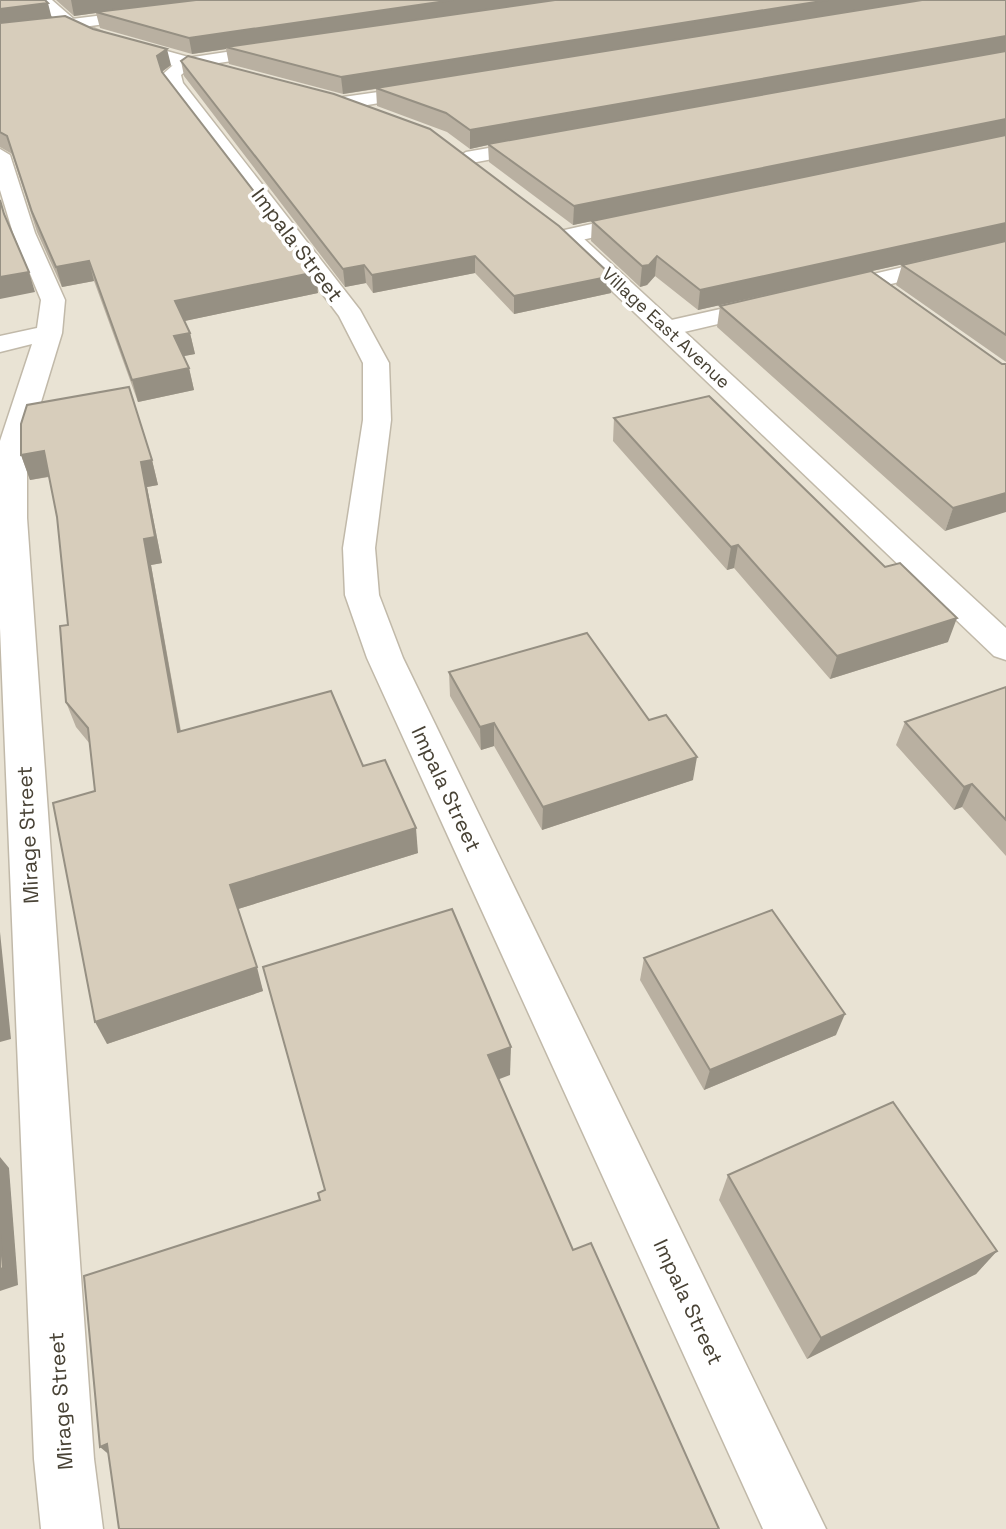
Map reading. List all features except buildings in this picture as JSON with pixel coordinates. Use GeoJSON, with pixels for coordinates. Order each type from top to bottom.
{"type":"FeatureCollection","features":[{"type":"Feature","properties":{"kind":"street"},"geometry":{"type":"LineString","coordinates":[[43,0],[70,24],[103,39],[252,80]]}},
{"type":"Feature","properties":{"kind":"street"},"geometry":{"type":"LineString","coordinates":[[0,33],[166,12]]}},
{"type":"Feature","properties":{"kind":"street"},"geometry":{"type":"LineString","coordinates":[[186,63],[296,47]]}},
{"type":"Feature","properties":{"kind":"street","name":"Impala Street"},"geometry":{"type":"LineString","coordinates":[[186,63],[172,74],[174,84],[351,315],[376,363],[377,420],[359,548],[362,595],[385,658],[795,1529]]}},
{"type":"Feature","properties":{"kind":"street"},"geometry":{"type":"LineString","coordinates":[[343,103],[452,86]]}},
{"type":"Feature","properties":{"kind":"street"},"geometry":{"type":"LineString","coordinates":[[317,97],[390,120]]}},
{"type":"Feature","properties":{"kind":"street"},"geometry":{"type":"LineString","coordinates":[[486,174],[457,152],[560,141]]}},
{"type":"Feature","properties":{"kind":"street","name":"Mirage Street"},"geometry":{"type":"LineString","coordinates":[[0,155],[12,236],[53,300],[49,333],[12,448],[10,519],[64,1459],[72,1529]]}},
{"type":"Feature","properties":{"kind":"street"},"geometry":{"type":"LineString","coordinates":[[568,236],[664,216]]}},
{"type":"Feature","properties":{"kind":"street","name":"Village East Avenue"},"geometry":{"type":"LineString","coordinates":[[547,220],[568,236],[667,328],[1006,648]]}},
{"type":"Feature","properties":{"kind":"street"},"geometry":{"type":"LineString","coordinates":[[667,328],[1006,250]]}},
{"type":"Feature","properties":{"kind":"street"},"geometry":{"type":"LineString","coordinates":[[873,282],[895,298]]}},
{"type":"Feature","properties":{"kind":"street"},"geometry":{"type":"LineString","coordinates":[[0,344],[49,333]]}},
{"type":"Feature","properties":{"kind":"shaded area"},"geometry":{"type":"Polygon","coordinates":[[[0,0],[1006,0],[1006,1529],[0,1529],[0,0]]]}}]}
